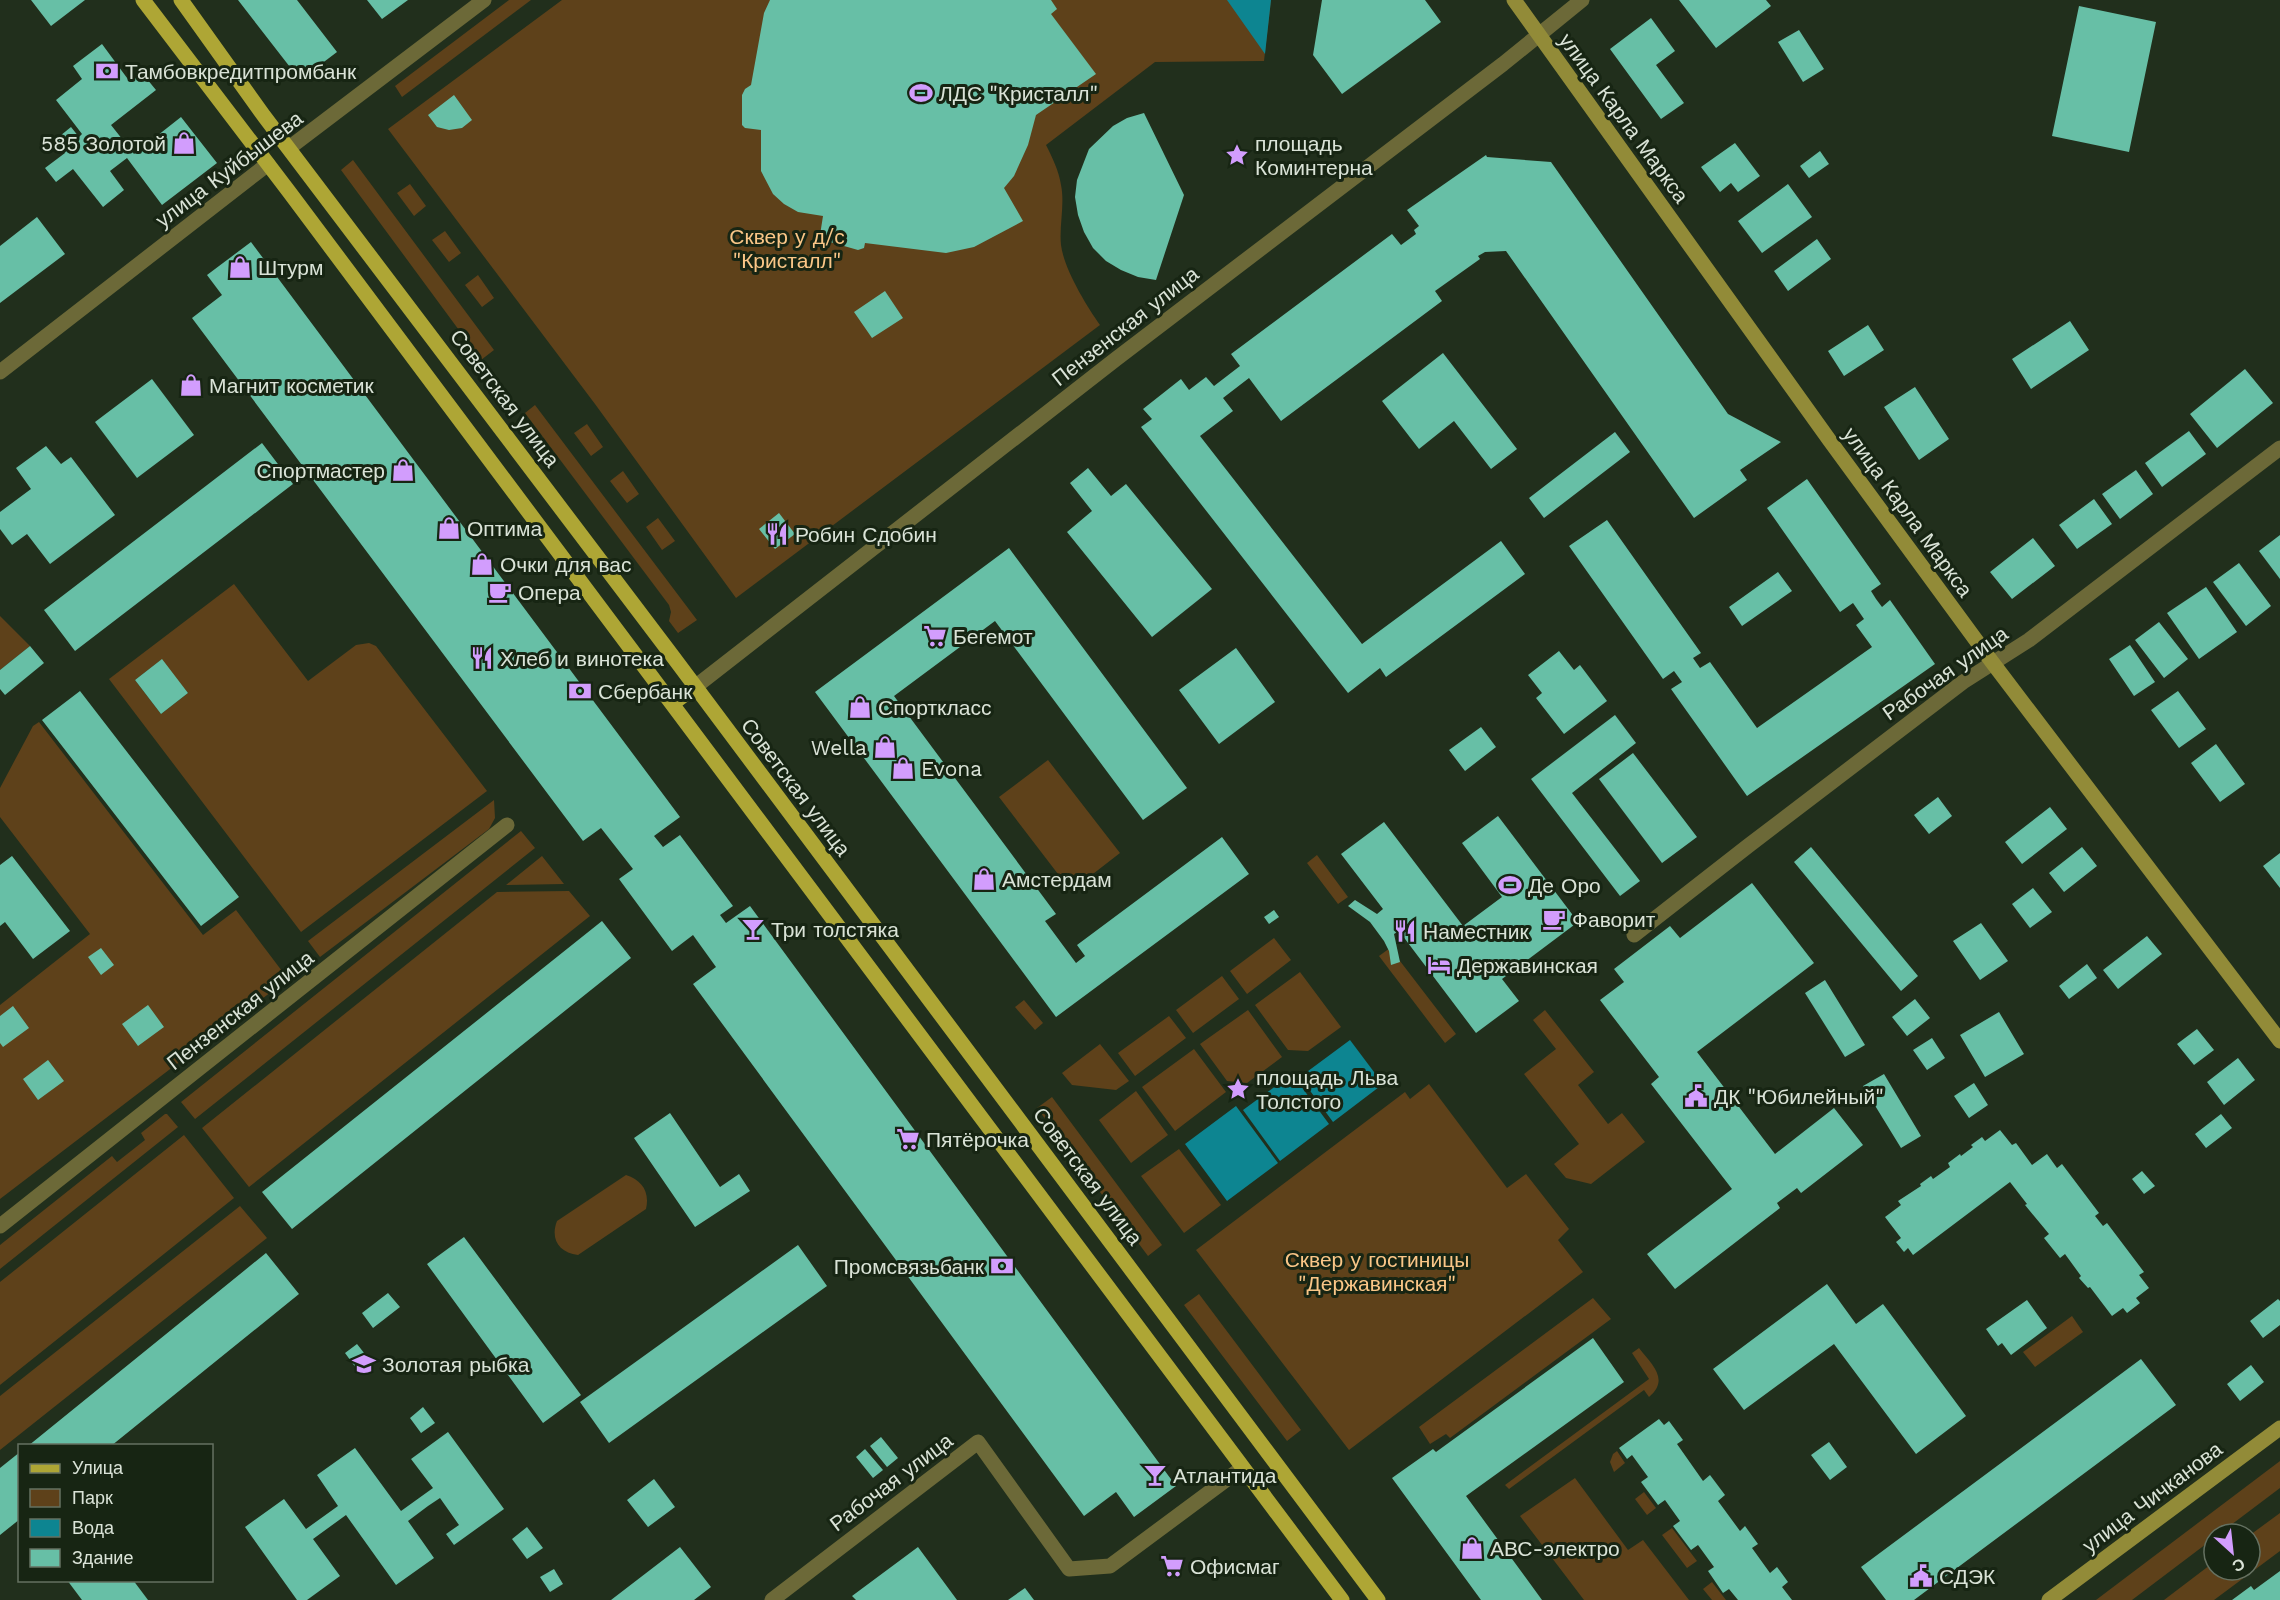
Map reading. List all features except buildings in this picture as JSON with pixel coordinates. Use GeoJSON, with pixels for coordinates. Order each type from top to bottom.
{"type":"FeatureCollection","features":[{"type":"Feature","properties":{"kind":"main road"},"geometry":{"type":"LineString","coordinates":[[143,0],[1341,1600]]}},
{"type":"Feature","properties":{"kind":"main road","name":"Советская улица"},"geometry":{"type":"LineString","coordinates":[[181,0],[289,148],[1378,1600]]}},
{"type":"Feature","properties":{"kind":"main road","name":"улица Карла Маркса"},"geometry":{"type":"LineString","coordinates":[[1514,0],[1537,35],[1992,662],[2280,1041]]}},
{"type":"Feature","properties":{"kind":"main road","name":"улица Куйбышева"},"geometry":{"type":"LineString","coordinates":[[268,164],[289,148]]}},
{"type":"Feature","properties":{"kind":"main road"},"geometry":{"type":"LineString","coordinates":[[672,704],[695,687]]}},
{"type":"Feature","properties":{"kind":"main road","name":"улица Чичканова"},"geometry":{"type":"LineString","coordinates":[[2049,1600],[2280,1428]]}},
{"type":"Feature","properties":{"kind":"street","name":"улица Куйбышева"},"geometry":{"type":"LineString","coordinates":[[289,148],[484,0]]}},
{"type":"Feature","properties":{"kind":"street","name":"Пензенская улица"},"geometry":{"type":"LineString","coordinates":[[695,687],[1116,359],[1503,64],[1582,0]]}},
{"type":"Feature","properties":{"kind":"street","name":"улица Куйбышева"},"geometry":{"type":"LineString","coordinates":[[0,372],[268,164]]}},
{"type":"Feature","properties":{"kind":"street","name":"Рабочая улица"},"geometry":{"type":"LineString","coordinates":[[1634,935],[1992,662],[2029,640],[2280,448]]}},
{"type":"Feature","properties":{"kind":"street","name":"Пензенская улица"},"geometry":{"type":"LineString","coordinates":[[0,1226],[507,825]]}},
{"type":"Feature","properties":{"kind":"street","name":"Рабочая улица"},"geometry":{"type":"LineString","coordinates":[[772,1600],[978,1442],[1069,1569],[1110,1566],[1242,1468]]}},
{"type":"Feature","properties":{"kind":"green space"},"geometry":{"type":"Polygon","coordinates":[[[509,0],[531,0],[402,97],[395,86],[509,0]]]}},
{"type":"Feature","properties":{"kind":"green space","name":"Сквер у д/с \"Кристалл\""},"geometry":{"type":"Polygon","coordinates":[[[562,0],[1271,0],[1264,61],[1155,62],[1046,145],[1057,169],[1061,185],[1061,245],[1066,265],[1076,287],[1100,325],[736,598],[595,404],[388,129],[562,0]]]}},
{"type":"Feature","properties":{"kind":"green space"},"geometry":{"type":"Polygon","coordinates":[[[353,160],[494,350],[481,360],[341,170],[353,160]]]}},
{"type":"Feature","properties":{"kind":"green space"},"geometry":{"type":"Polygon","coordinates":[[[410,184],[426,206],[414,216],[397,193],[410,184]]]}},
{"type":"Feature","properties":{"kind":"green space"},"geometry":{"type":"Polygon","coordinates":[[[445,231],[461,253],[449,262],[432,240],[445,231]]]}},
{"type":"Feature","properties":{"kind":"green space"},"geometry":{"type":"Polygon","coordinates":[[[478,275],[494,298],[482,307],[465,285],[478,275]]]}},
{"type":"Feature","properties":{"kind":"green space"},"geometry":{"type":"Polygon","coordinates":[[[535,405],[697,620],[678,633],[669,621],[671,612],[669,605],[525,413],[535,405]]]}},
{"type":"Feature","properties":{"kind":"green space"},"geometry":{"type":"Polygon","coordinates":[[[587,424],[603,447],[591,456],[574,433],[587,424]]]}},
{"type":"Feature","properties":{"kind":"green space"},"geometry":{"type":"Polygon","coordinates":[[[623,471],[639,494],[627,503],[610,481],[623,471]]]}},
{"type":"Feature","properties":{"kind":"green space"},"geometry":{"type":"Polygon","coordinates":[[[658,518],[675,541],[662,550],[646,527],[658,518]]]}},
{"type":"Feature","properties":{"kind":"green space"},"geometry":{"type":"Polygon","coordinates":[[[234,584],[308,681],[356,645],[369,643],[376,646],[487,791],[301,932],[109,679],[234,584]],[[161,660],[135,680],[161,714],[188,693],[161,660]]]}},
{"type":"Feature","properties":{"kind":"green space"},"geometry":{"type":"Polygon","coordinates":[[[0,616],[30,646],[0,670],[0,616]]]}},
{"type":"Feature","properties":{"kind":"green space"},"geometry":{"type":"Polygon","coordinates":[[[39,722],[203,935],[236,910],[288,979],[0,1199],[0,1005],[90,934],[0,817],[0,788],[33,726],[39,722]]]}},
{"type":"Feature","properties":{"kind":"green space"},"geometry":{"type":"Polygon","coordinates":[[[1048,760],[1120,853],[1071,891],[999,797],[1048,760]]]}},
{"type":"Feature","properties":{"kind":"green space"},"geometry":{"type":"Polygon","coordinates":[[[494,800],[495,818],[489,829],[320,957],[308,941],[494,800]]]}},
{"type":"Feature","properties":{"kind":"green space"},"geometry":{"type":"Polygon","coordinates":[[[521,831],[535,848],[195,1119],[181,1102],[521,831]]]}},
{"type":"Feature","properties":{"kind":"green space"},"geometry":{"type":"Polygon","coordinates":[[[1317,855],[1348,897],[1338,904],[1307,863],[1317,855]]]}},
{"type":"Feature","properties":{"kind":"green space"},"geometry":{"type":"Polygon","coordinates":[[[542,856],[564,884],[506,885],[542,856]]]}},
{"type":"Feature","properties":{"kind":"green space"},"geometry":{"type":"Polygon","coordinates":[[[569,891],[590,916],[249,1187],[202,1128],[497,892],[569,891]]]}},
{"type":"Feature","properties":{"kind":"green space"},"geometry":{"type":"Polygon","coordinates":[[[1274,938],[1291,960],[1247,994],[1230,971],[1274,938]]]}},
{"type":"Feature","properties":{"kind":"green space"},"geometry":{"type":"Polygon","coordinates":[[[1390,948],[1456,1034],[1445,1043],[1379,956],[1390,948]]]}},
{"type":"Feature","properties":{"kind":"green space"},"geometry":{"type":"Polygon","coordinates":[[[1300,972],[1341,1027],[1308,1051],[1288,1050],[1255,1005],[1300,972]]]}},
{"type":"Feature","properties":{"kind":"green space"},"geometry":{"type":"Polygon","coordinates":[[[1222,976],[1239,999],[1193,1033],[1176,1010],[1222,976]]]}},
{"type":"Feature","properties":{"kind":"green space"},"geometry":{"type":"Polygon","coordinates":[[[1024,1000],[1043,1023],[1035,1030],[1015,1007],[1024,1000]]]}},
{"type":"Feature","properties":{"kind":"green space"},"geometry":{"type":"Polygon","coordinates":[[[1248,1010],[1282,1057],[1247,1083],[1227,1081],[1200,1044],[1248,1010]]]}},
{"type":"Feature","properties":{"kind":"green space"},"geometry":{"type":"Polygon","coordinates":[[[1545,1010],[1594,1072],[1578,1085],[1608,1124],[1622,1113],[1645,1142],[1591,1184],[1566,1178],[1554,1164],[1579,1144],[1524,1074],[1556,1049],[1533,1020],[1545,1010]]]}},
{"type":"Feature","properties":{"kind":"green space"},"geometry":{"type":"Polygon","coordinates":[[[1169,1016],[1186,1038],[1135,1076],[1118,1053],[1169,1016]]]}},
{"type":"Feature","properties":{"kind":"green space"},"geometry":{"type":"Polygon","coordinates":[[[1100,1044],[1129,1081],[1116,1090],[1072,1085],[1062,1073],[1100,1044]]]}},
{"type":"Feature","properties":{"kind":"green space"},"geometry":{"type":"Polygon","coordinates":[[[1194,1049],[1226,1092],[1175,1131],[1142,1087],[1194,1049]]]}},
{"type":"Feature","properties":{"kind":"green space","name":"Сквер у гостиницы \"Державинская\""},"geometry":{"type":"Polygon","coordinates":[[[1429,1084],[1507,1188],[1526,1174],[1569,1229],[1558,1240],[1583,1272],[1349,1450],[1196,1250],[1405,1092],[1410,1099],[1429,1084]]]}},
{"type":"Feature","properties":{"kind":"green space"},"geometry":{"type":"Polygon","coordinates":[[[1136,1091],[1168,1135],[1131,1163],[1099,1120],[1136,1091]]]}},
{"type":"Feature","properties":{"kind":"green space"},"geometry":{"type":"Polygon","coordinates":[[[1052,1097],[1162,1245],[1148,1256],[1037,1108],[1052,1097]]]}},
{"type":"Feature","properties":{"kind":"green space"},"geometry":{"type":"Polygon","coordinates":[[[165,1114],[178,1127],[0,1269],[0,1245],[112,1156],[117,1162],[145,1140],[141,1133],[165,1114]]]}},
{"type":"Feature","properties":{"kind":"green space"},"geometry":{"type":"Polygon","coordinates":[[[184,1135],[234,1198],[0,1385],[0,1282],[184,1135]]]}},
{"type":"Feature","properties":{"kind":"green space"},"geometry":{"type":"Polygon","coordinates":[[[1179,1149],[1221,1205],[1184,1233],[1141,1176],[1179,1149]]]}},
{"type":"Feature","properties":{"kind":"green space"},"geometry":{"type":"Polygon","coordinates":[[[626,1175],[640,1183],[646,1192],[646,1209],[578,1255],[561,1248],[555,1234],[557,1221],[626,1175]]]}},
{"type":"Feature","properties":{"kind":"green space"},"geometry":{"type":"Polygon","coordinates":[[[240,1206],[267,1238],[0,1450],[0,1396],[240,1206]]]}},
{"type":"Feature","properties":{"kind":"green space"},"geometry":{"type":"Polygon","coordinates":[[[1199,1294],[1301,1430],[1287,1441],[1184,1305],[1199,1294]]]}},
{"type":"Feature","properties":{"kind":"green space"},"geometry":{"type":"Polygon","coordinates":[[[1593,1298],[1611,1319],[1450,1438],[1446,1434],[1430,1444],[1419,1427],[1593,1298]]]}},
{"type":"Feature","properties":{"kind":"green space"},"geometry":{"type":"Polygon","coordinates":[[[2072,1316],[2083,1332],[2035,1367],[2023,1352],[2072,1316]]]}},
{"type":"Feature","properties":{"kind":"green space"},"geometry":{"type":"Polygon","coordinates":[[[1639,1348],[1657,1372],[1658,1384],[1649,1397],[1644,1390],[1509,1489],[1505,1485],[1649,1379],[1632,1353],[1639,1348]]]}},
{"type":"Feature","properties":{"kind":"green space"},"geometry":{"type":"Polygon","coordinates":[[[1617,1451],[1625,1463],[1614,1472],[1610,1462],[1617,1451]]]}},
{"type":"Feature","properties":{"kind":"green space"},"geometry":{"type":"Polygon","coordinates":[[[2280,1461],[2280,1488],[2235,1522],[2202,1522],[2202,1547],[2132,1600],[2096,1600],[2280,1461]]]}},
{"type":"Feature","properties":{"kind":"green space"},"geometry":{"type":"Polygon","coordinates":[[[1575,1478],[1628,1550],[1643,1540],[1689,1600],[1584,1600],[1520,1516],[1575,1478]]]}},
{"type":"Feature","properties":{"kind":"green space"},"geometry":{"type":"Polygon","coordinates":[[[1644,1492],[1656,1508],[1647,1515],[1635,1499],[1644,1492]]]}},
{"type":"Feature","properties":{"kind":"green space"},"geometry":{"type":"Polygon","coordinates":[[[2280,1513],[2280,1551],[2262,1564],[2262,1526],[2280,1513]]]}},
{"type":"Feature","properties":{"kind":"green space"},"geometry":{"type":"Polygon","coordinates":[[[1672,1528],[1697,1561],[1687,1568],[1662,1535],[1672,1528]]]}},
{"type":"Feature","properties":{"kind":"green space"},"geometry":{"type":"Polygon","coordinates":[[[2202,1571],[2202,1582],[2238,1582],[2214,1600],[2164,1600],[2202,1571]]]}},
{"type":"Feature","properties":{"kind":"green space"},"geometry":{"type":"Polygon","coordinates":[[[1712,1582],[1726,1600],[1712,1600],[1703,1589],[1712,1582]]]}},
{"type":"Feature","properties":{"kind":"water"},"geometry":{"type":"Polygon","coordinates":[[[1227,0],[1271,0],[1265,54],[1227,0]]]}},
{"type":"Feature","properties":{"kind":"water"},"geometry":{"type":"Polygon","coordinates":[[[1350,1040],[1383,1084],[1333,1122],[1300,1077],[1350,1040]]]}},
{"type":"Feature","properties":{"kind":"water"},"geometry":{"type":"Polygon","coordinates":[[[1292,1074],[1329,1124],[1280,1161],[1243,1110],[1292,1074]]]}},
{"type":"Feature","properties":{"kind":"water"},"geometry":{"type":"Polygon","coordinates":[[[1236,1106],[1278,1163],[1227,1201],[1185,1144],[1236,1106]]]}},
{"type":"Feature","properties":{"kind":"place","name":"Тамбовкредитпромбанк"},"geometry":{"type":"Point","coordinates":[107,71]}},
{"type":"Feature","properties":{"kind":"place","name":"ЛДС \"Кристалл\""},"geometry":{"type":"Point","coordinates":[921,93]}},
{"type":"Feature","properties":{"kind":"place","name":"585 Золотой"},"geometry":{"type":"Point","coordinates":[184,143]}},
{"type":"Feature","properties":{"kind":"place","name":"площадь Коминтерна"},"geometry":{"type":"Point","coordinates":[1237,155]}},
{"type":"Feature","properties":{"kind":"place","name":"Штурм"},"geometry":{"type":"Point","coordinates":[240,267]}},
{"type":"Feature","properties":{"kind":"place","name":"Магнит косметик"},"geometry":{"type":"Point","coordinates":[191,385]}},
{"type":"Feature","properties":{"kind":"place","name":"Спортмастер"},"geometry":{"type":"Point","coordinates":[403,470]}},
{"type":"Feature","properties":{"kind":"place","name":"Оптима"},"geometry":{"type":"Point","coordinates":[449,528]}},
{"type":"Feature","properties":{"kind":"place","name":"Робин Сдобин"},"geometry":{"type":"Point","coordinates":[777,534]}},
{"type":"Feature","properties":{"kind":"place","name":"Очки для вас"},"geometry":{"type":"Point","coordinates":[482,564]}},
{"type":"Feature","properties":{"kind":"place","name":"Опера"},"geometry":{"type":"Point","coordinates":[500,592]}},
{"type":"Feature","properties":{"kind":"place","name":"Бегемот"},"geometry":{"type":"Point","coordinates":[935,636]}},
{"type":"Feature","properties":{"kind":"place","name":"Хлеб и винотека"},"geometry":{"type":"Point","coordinates":[482,658]}},
{"type":"Feature","properties":{"kind":"place","name":"Сбербанк"},"geometry":{"type":"Point","coordinates":[580,691]}},
{"type":"Feature","properties":{"kind":"place","name":"Спорткласс"},"geometry":{"type":"Point","coordinates":[860,707]}},
{"type":"Feature","properties":{"kind":"place","name":"Wella"},"geometry":{"type":"Point","coordinates":[885,747]}},
{"type":"Feature","properties":{"kind":"place","name":"Evona"},"geometry":{"type":"Point","coordinates":[903,768]}},
{"type":"Feature","properties":{"kind":"place","name":"Амстердам"},"geometry":{"type":"Point","coordinates":[984,879]}},
{"type":"Feature","properties":{"kind":"place","name":"Де Оро"},"geometry":{"type":"Point","coordinates":[1510,885]}},
{"type":"Feature","properties":{"kind":"place","name":"Фаворит"},"geometry":{"type":"Point","coordinates":[1554,919]}},
{"type":"Feature","properties":{"kind":"place","name":"Три толстяка"},"geometry":{"type":"Point","coordinates":[753,929]}},
{"type":"Feature","properties":{"kind":"place","name":"Наместник"},"geometry":{"type":"Point","coordinates":[1405,931]}},
{"type":"Feature","properties":{"kind":"place","name":"Державинская"},"geometry":{"type":"Point","coordinates":[1439,965]}},
{"type":"Feature","properties":{"kind":"place","name":"площадь Льва Толстого"},"geometry":{"type":"Point","coordinates":[1238,1089]}},
{"type":"Feature","properties":{"kind":"place","name":"ДК \"Юбилейный\""},"geometry":{"type":"Point","coordinates":[1696,1096]}},
{"type":"Feature","properties":{"kind":"place","name":"Пятёрочка"},"geometry":{"type":"Point","coordinates":[908,1139]}},
{"type":"Feature","properties":{"kind":"place","name":"Промсвязьбанк"},"geometry":{"type":"Point","coordinates":[1002,1266]}},
{"type":"Feature","properties":{"kind":"place","name":"Золотая рыбка"},"geometry":{"type":"Point","coordinates":[364,1364]}},
{"type":"Feature","properties":{"kind":"place","name":"Атлантида"},"geometry":{"type":"Point","coordinates":[1155,1475]}},
{"type":"Feature","properties":{"kind":"place","name":"АВС-электро"},"geometry":{"type":"Point","coordinates":[1472,1548]}},
{"type":"Feature","properties":{"kind":"place","name":"Офисмаг"},"geometry":{"type":"Point","coordinates":[1172,1566]}},
{"type":"Feature","properties":{"kind":"place","name":"СДЭК"},"geometry":{"type":"Point","coordinates":[1921,1576]}}]}
